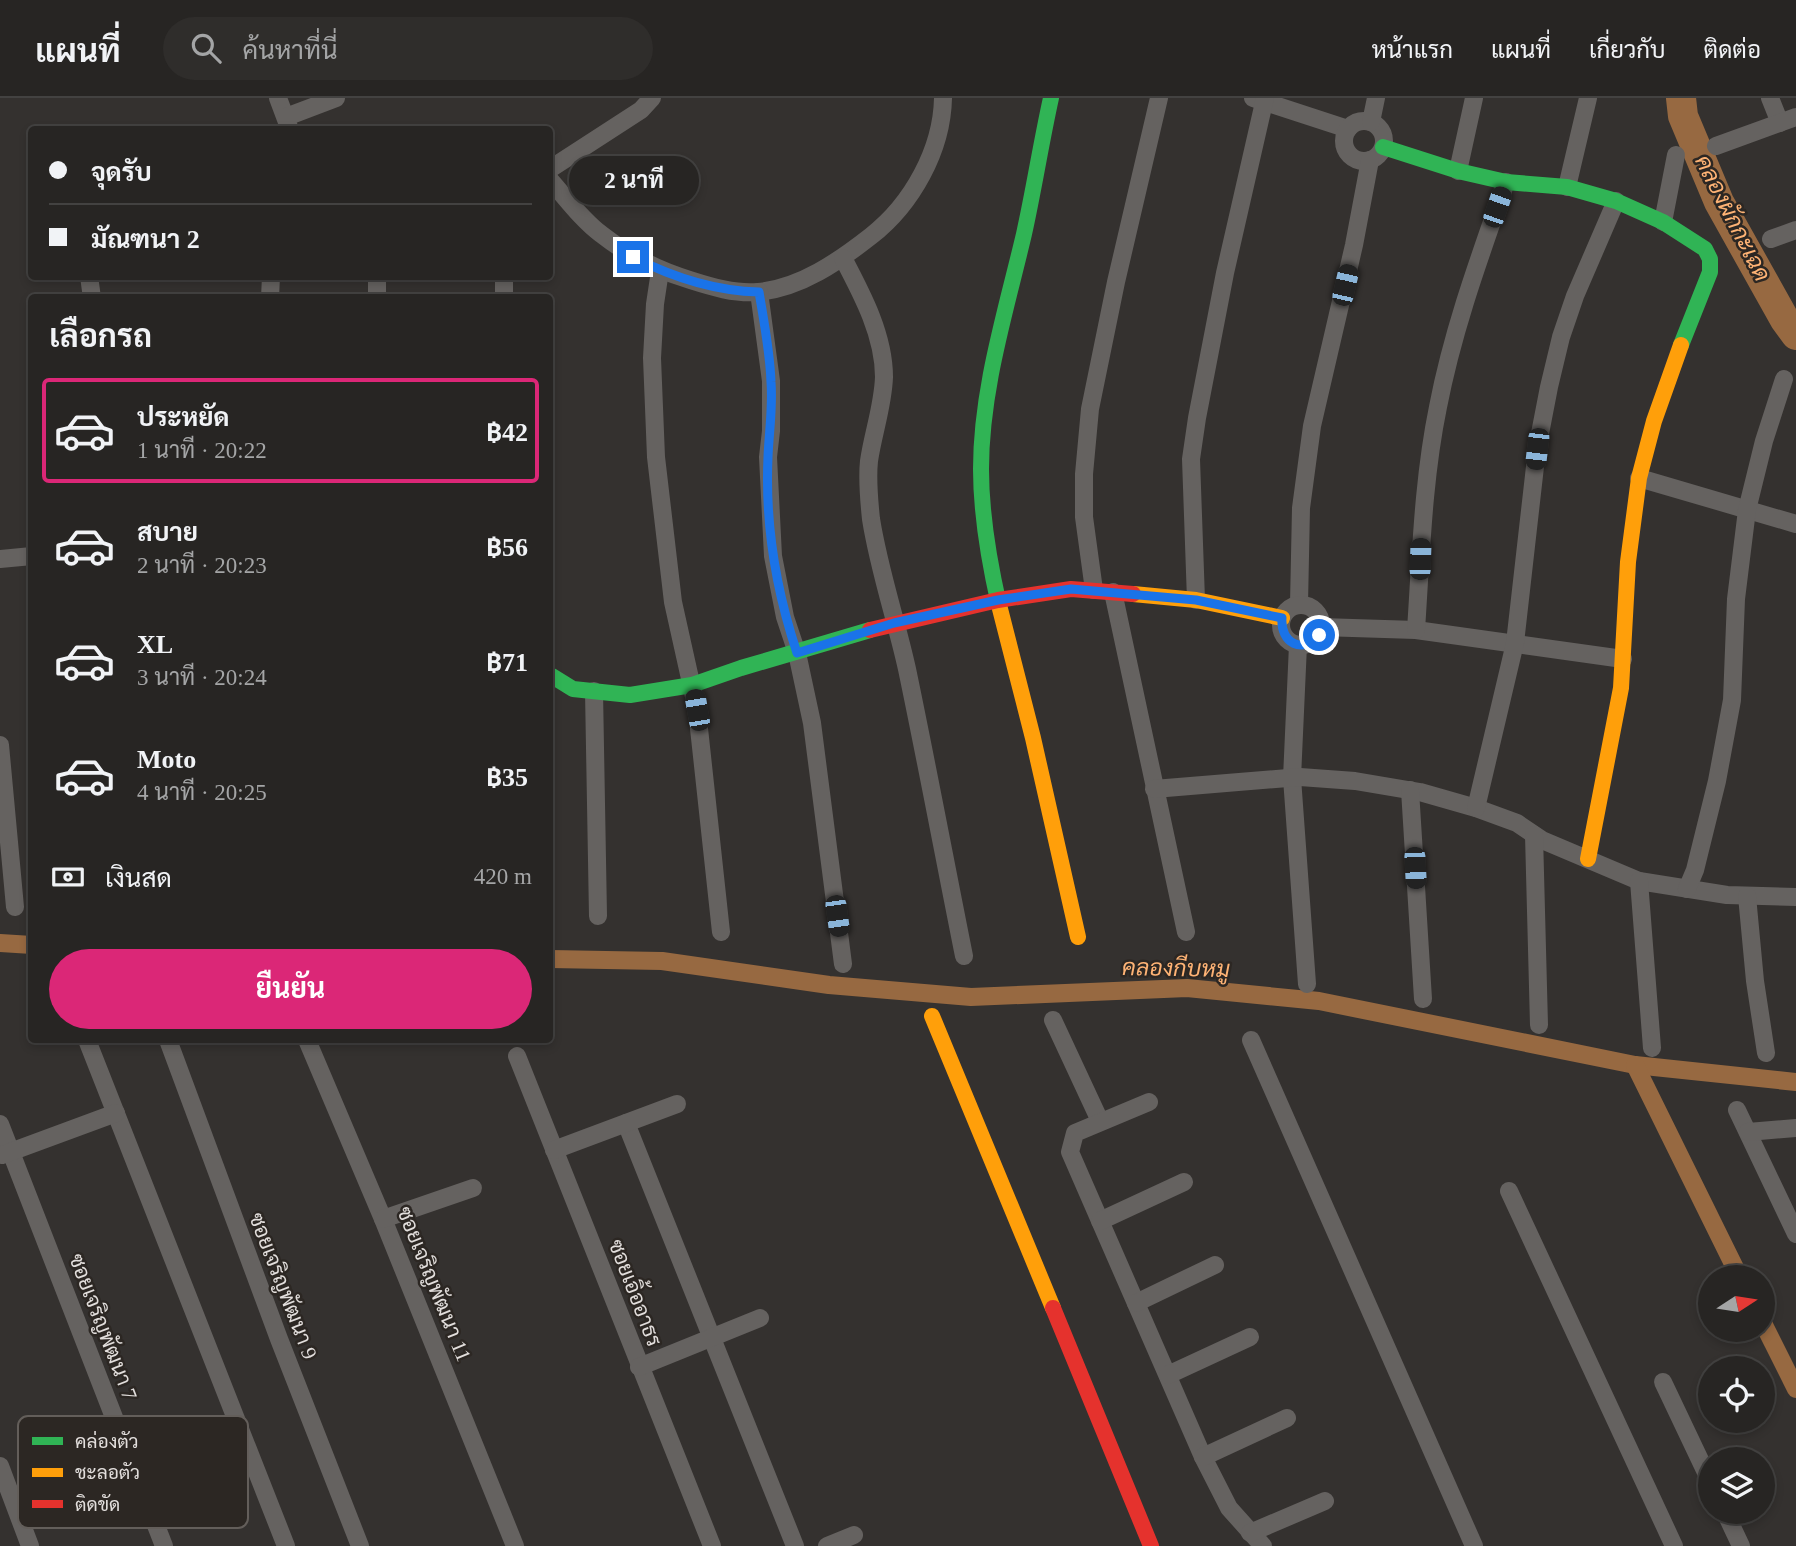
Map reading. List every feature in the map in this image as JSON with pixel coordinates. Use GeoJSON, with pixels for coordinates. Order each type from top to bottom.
{"type":"FeatureCollection","features":[{"type":"Feature","properties":{"kind":"street"},"geometry":{"type":"LineString","coordinates":[[278,98],[288,123],[336,98]]}},
{"type":"Feature","properties":{"kind":"street"},"geometry":{"type":"LineString","coordinates":[[553,167],[641,110],[652,98]]}},
{"type":"Feature","properties":{"kind":"street"},"geometry":{"type":"LineString","coordinates":[[553,183],[598,233],[633,257],[660,271],[715,287],[735,292],[759,292],[810,276],[843,258],[883,226],[911,193],[926,166],[941,125],[943,98]]}},
{"type":"Feature","properties":{"kind":"street"},"geometry":{"type":"LineString","coordinates":[[1051,98],[1026,225],[996,349],[982,430],[981,468],[983,515],[992,577],[1078,937]]}},
{"type":"Feature","properties":{"kind":"street"},"geometry":{"type":"LineString","coordinates":[[1094,590],[1084,517],[1084,474],[1090,408],[1159,98]]}},
{"type":"Feature","properties":{"kind":"street"},"geometry":{"type":"LineString","coordinates":[[1371,122],[1376,98]]}},
{"type":"Feature","properties":{"kind":"street"},"geometry":{"type":"LineString","coordinates":[[1458,171],[1474,98]]}},
{"type":"Feature","properties":{"kind":"street"},"geometry":{"type":"LineString","coordinates":[[1567,187],[1588,98]]}},
{"type":"Feature","properties":{"kind":"street"},"geometry":{"type":"LineString","coordinates":[[1716,146],[1788,120],[1770,98]]}},
{"type":"Feature","properties":{"kind":"street"},"geometry":{"type":"LineString","coordinates":[[1196,600],[1191,460],[1261,99],[1348,129]]}},
{"type":"Feature","properties":{"kind":"street"},"geometry":{"type":"LineString","coordinates":[[1358,122],[1371,122],[1382,132],[1383,147],[1380,153],[1370,160],[1362,161],[1348,153],[1345,137],[1348,129],[1358,122]]}},
{"type":"Feature","properties":{"kind":"street"},"geometry":{"type":"LineString","coordinates":[[1383,147],[1458,171],[1506,182],[1567,187],[1616,201],[1663,222],[1704,249],[1710,259],[1710,272],[1658,409],[1639,478],[1628,562],[1621,688],[1588,859]]}},
{"type":"Feature","properties":{"kind":"street"},"geometry":{"type":"LineString","coordinates":[[1663,222],[1676,155]]}},
{"type":"Feature","properties":{"kind":"street"},"geometry":{"type":"LineString","coordinates":[[1299,604],[1301,508],[1312,426],[1354,245],[1370,160]]}},
{"type":"Feature","properties":{"kind":"street"},"geometry":{"type":"LineString","coordinates":[[1416,630],[1421,532],[1438,407],[1471,280],[1506,182]]}},
{"type":"Feature","properties":{"kind":"street"},"geometry":{"type":"LineString","coordinates":[[1476,808],[1515,643],[1537,449],[1549,387],[1561,337],[1575,296],[1616,201]]}},
{"type":"Feature","properties":{"kind":"street"},"geometry":{"type":"LineString","coordinates":[[1771,239],[1796,230]]}},
{"type":"Feature","properties":{"kind":"street"},"geometry":{"type":"LineString","coordinates":[[843,258],[860,289],[876,330],[881,353],[884,377],[869,462],[873,530],[906,666],[964,956]]}},
{"type":"Feature","properties":{"kind":"street"},"geometry":{"type":"LineString","coordinates":[[660,271],[652,358],[656,457],[673,602],[692,685],[721,932]]}},
{"type":"Feature","properties":{"kind":"street"},"geometry":{"type":"LineString","coordinates":[[759,292],[771,381],[768,457],[773,556],[785,617],[797,653],[812,723],[844,964]]}},
{"type":"Feature","properties":{"kind":"street"},"geometry":{"type":"LineString","coordinates":[[1687,889],[1695,870],[1717,780],[1732,700],[1736,599],[1747,510],[1763,441],[1784,379]]}},
{"type":"Feature","properties":{"kind":"street"},"geometry":{"type":"LineString","coordinates":[[1639,478],[1796,524]]}},
{"type":"Feature","properties":{"kind":"street"},"geometry":{"type":"LineString","coordinates":[[0,559],[28,556]]}},
{"type":"Feature","properties":{"kind":"street"},"geometry":{"type":"LineString","coordinates":[[553,674],[573,689],[631,695],[692,685],[894,623],[998,600],[1071,589],[1196,600],[1282,618]]}},
{"type":"Feature","properties":{"kind":"street"},"geometry":{"type":"LineString","coordinates":[[1113,592],[1186,932]]}},
{"type":"Feature","properties":{"kind":"street"},"geometry":{"type":"LineString","coordinates":[[1299,604],[1308,605],[1316,610],[1321,627],[1314,641],[1298,645],[1290,642],[1284,635],[1282,618],[1289,608],[1299,604]]}},
{"type":"Feature","properties":{"kind":"street"},"geometry":{"type":"LineString","coordinates":[[1321,627],[1416,630],[1623,659]]}},
{"type":"Feature","properties":{"kind":"street"},"geometry":{"type":"LineString","coordinates":[[1298,645],[1292,778],[1307,984]]}},
{"type":"Feature","properties":{"kind":"street"},"geometry":{"type":"LineString","coordinates":[[594,691],[597,916]]}},
{"type":"Feature","properties":{"kind":"street"},"geometry":{"type":"LineString","coordinates":[[0,745],[15,907]]}},
{"type":"Feature","properties":{"kind":"street"},"geometry":{"type":"LineString","coordinates":[[1154,789],[1292,778],[1356,780],[1410,790],[1476,808],[1517,823],[1534,835],[1639,881],[1747,896],[1796,897]]}},
{"type":"Feature","properties":{"kind":"street"},"geometry":{"type":"LineString","coordinates":[[1410,790],[1423,999]]}},
{"type":"Feature","properties":{"kind":"street"},"geometry":{"type":"LineString","coordinates":[[1534,835],[1539,1024]]}},
{"type":"Feature","properties":{"kind":"street"},"geometry":{"type":"LineString","coordinates":[[1639,881],[1651,1048]]}},
{"type":"Feature","properties":{"kind":"street"},"geometry":{"type":"LineString","coordinates":[[1747,896],[1755,981],[1766,1053]]}},
{"type":"Feature","properties":{"kind":"street"},"geometry":{"type":"LineString","coordinates":[[932,1016],[1152,1546]]}},
{"type":"Feature","properties":{"kind":"street"},"geometry":{"type":"LineString","coordinates":[[1053,1020],[1100,1121]]}},
{"type":"Feature","properties":{"kind":"street"},"geometry":{"type":"LineString","coordinates":[[1251,1040],[1474,1546]]}},
{"type":"Feature","properties":{"kind":"street"},"geometry":{"type":"LineString","coordinates":[[89,1043],[235,1416]]}},
{"type":"Feature","properties":{"kind":"street","name":"ซอยเจริญพัฒนา 9"},"geometry":{"type":"LineString","coordinates":[[170,1043],[269,1315],[360,1546]]}},
{"type":"Feature","properties":{"kind":"street","name":"ซอยเจริญพัฒนา 11"},"geometry":{"type":"LineString","coordinates":[[308,1043],[383,1219],[515,1546]]}},
{"type":"Feature","properties":{"kind":"street","name":"ซอยเอิ้ออาธร"},"geometry":{"type":"LineString","coordinates":[[517,1056],[712,1546]]}},
{"type":"Feature","properties":{"kind":"street"},"geometry":{"type":"LineString","coordinates":[[1149,1102],[1074,1133],[1070,1152],[1203,1457],[1229,1508],[1257,1539],[1325,1501]]}},
{"type":"Feature","properties":{"kind":"street"},"geometry":{"type":"LineString","coordinates":[[554,1150],[677,1104]]}},
{"type":"Feature","properties":{"kind":"street"},"geometry":{"type":"LineString","coordinates":[[1737,1110],[1796,1234]]}},
{"type":"Feature","properties":{"kind":"street"},"geometry":{"type":"LineString","coordinates":[[5,1154],[116,1112]]}},
{"type":"Feature","properties":{"kind":"street"},"geometry":{"type":"LineString","coordinates":[[625,1123],[795,1546]]}},
{"type":"Feature","properties":{"kind":"street","name":"ซอยเจริญพัฒนา 7"},"geometry":{"type":"LineString","coordinates":[[0,1124],[5,1154],[111,1416]]}},
{"type":"Feature","properties":{"kind":"street"},"geometry":{"type":"LineString","coordinates":[[1748,1132],[1796,1128]]}},
{"type":"Feature","properties":{"kind":"street"},"geometry":{"type":"LineString","coordinates":[[1100,1221],[1184,1182]]}},
{"type":"Feature","properties":{"kind":"street"},"geometry":{"type":"LineString","coordinates":[[383,1219],[473,1188]]}},
{"type":"Feature","properties":{"kind":"street"},"geometry":{"type":"LineString","coordinates":[[1509,1191],[1674,1546]]}},
{"type":"Feature","properties":{"kind":"street"},"geometry":{"type":"LineString","coordinates":[[1136,1303],[1215,1265]]}},
{"type":"Feature","properties":{"kind":"street"},"geometry":{"type":"LineString","coordinates":[[639,1367],[760,1318]]}},
{"type":"Feature","properties":{"kind":"street"},"geometry":{"type":"LineString","coordinates":[[1168,1375],[1250,1336]]}},
{"type":"Feature","properties":{"kind":"street"},"geometry":{"type":"LineString","coordinates":[[1663,1382],[1698,1456]]}},
{"type":"Feature","properties":{"kind":"street"},"geometry":{"type":"LineString","coordinates":[[1203,1457],[1287,1418]]}},
{"type":"Feature","properties":{"kind":"street"},"geometry":{"type":"LineString","coordinates":[[248,1449],[286,1546]]}},
{"type":"Feature","properties":{"kind":"street"},"geometry":{"type":"LineString","coordinates":[[0,1466],[18,1514]]}},
{"type":"Feature","properties":{"kind":"street"},"geometry":{"type":"LineString","coordinates":[[1731,1524],[1741,1546]]}},
{"type":"Feature","properties":{"kind":"street"},"geometry":{"type":"LineString","coordinates":[[23,1528],[30,1546]]}},
{"type":"Feature","properties":{"kind":"street","name":"ซอยเจริญพัฒนา 7"},"geometry":{"type":"LineString","coordinates":[[157,1528],[164,1546]]}},
{"type":"Feature","properties":{"kind":"street"},"geometry":{"type":"LineString","coordinates":[[827,1546],[854,1535]]}},
{"type":"Feature","properties":{"kind":"waterway","name":"คลองผักกะเฉด"},"geometry":{"type":"LineString","coordinates":[[1681,98],[1683,116],[1719,202],[1796,335]]}},
{"type":"Feature","properties":{"kind":"waterway","name":"คลองกีบหมู"},"geometry":{"type":"LineString","coordinates":[[0,943],[28,945]]}},
{"type":"Feature","properties":{"kind":"waterway","name":"คลองกีบหมู"},"geometry":{"type":"LineString","coordinates":[[553,959],[662,961],[829,985],[971,997],[1187,988],[1319,1001],[1635,1065],[1796,1082]]}},
{"type":"Feature","properties":{"kind":"waterway"},"geometry":{"type":"LineString","coordinates":[[1635,1065],[1734,1265]]}},
{"type":"Feature","properties":{"kind":"waterway"},"geometry":{"type":"LineString","coordinates":[[1772,1342],[1796,1389]]}},
{"type":"Feature","properties":{"kind":"traffic: fast"},"geometry":{"type":"LineString","coordinates":[[999,605],[989,555],[981,486],[985,409],[1051,98]]}},
{"type":"Feature","properties":{"kind":"traffic: fast"},"geometry":{"type":"LineString","coordinates":[[1383,147],[1458,171],[1506,182],[1567,187],[1616,201],[1663,222],[1705,249],[1710,259],[1710,272],[1681,345]]}},
{"type":"Feature","properties":{"kind":"traffic: fast"},"geometry":{"type":"LineString","coordinates":[[553,677],[573,689],[630,695],[692,685],[870,630]]}},
{"type":"Feature","properties":{"kind":"traffic: slow"},"geometry":{"type":"LineString","coordinates":[[1588,859],[1621,688],[1628,562],[1639,478],[1654,421],[1681,345]]}},
{"type":"Feature","properties":{"kind":"traffic: slow"},"geometry":{"type":"LineString","coordinates":[[1133,594],[1196,600],[1282,618]]}},
{"type":"Feature","properties":{"kind":"traffic: slow"},"geometry":{"type":"LineString","coordinates":[[999,605],[1033,738],[1078,937]]}},
{"type":"Feature","properties":{"kind":"traffic: slow"},"geometry":{"type":"LineString","coordinates":[[932,1016],[1053,1308]]}},
{"type":"Feature","properties":{"kind":"traffic: jam"},"geometry":{"type":"LineString","coordinates":[[870,630],[998,600],[1071,589],[1133,594]]}},
{"type":"Feature","properties":{"kind":"traffic: jam"},"geometry":{"type":"LineString","coordinates":[[1053,1308],[1151,1546]]}},
{"type":"Feature","properties":{"kind":"route"},"geometry":{"type":"LineString","coordinates":[[633,257],[660,271],[715,287],[735,292],[759,292],[771,381],[768,457],[773,556],[785,617],[797,653],[894,623],[998,600],[1071,589],[1196,600],[1282,618],[1284,635],[1290,642],[1298,645],[1306,645],[1319,635]]}}]}
